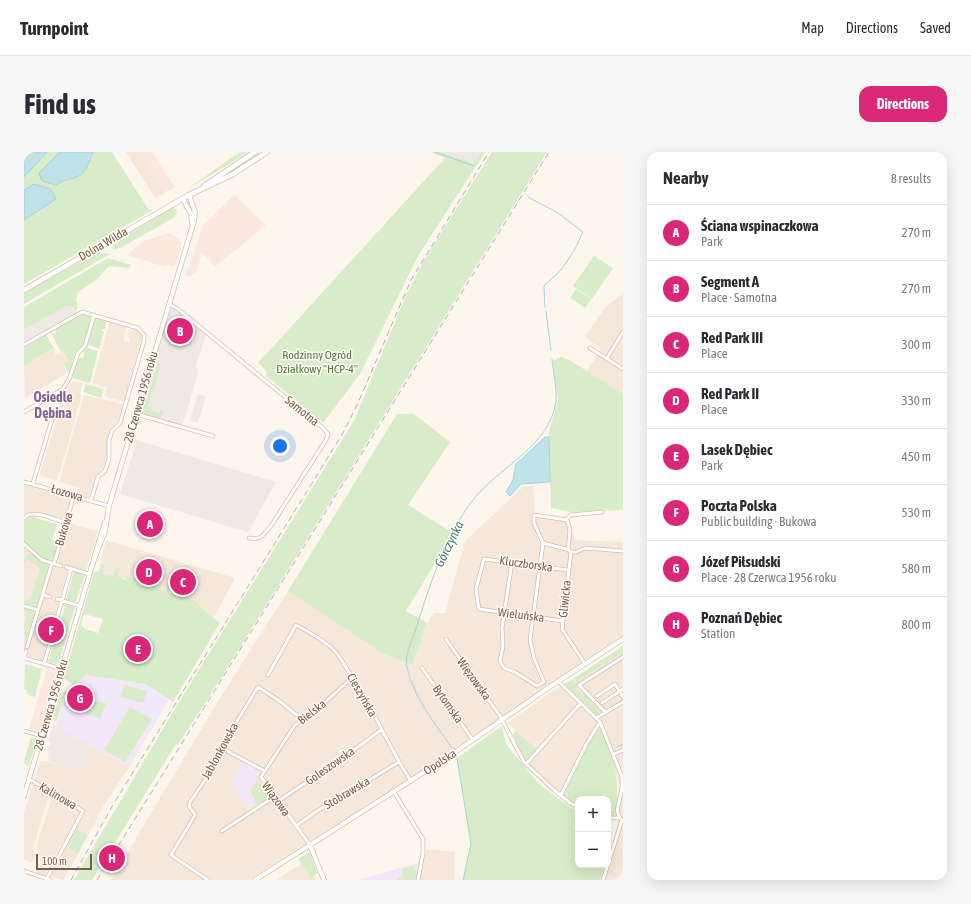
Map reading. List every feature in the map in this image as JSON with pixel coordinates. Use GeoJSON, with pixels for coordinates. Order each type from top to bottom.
{"type":"FeatureCollection","features":[{"type":"Feature","properties":{"kind":"main road"},"geometry":{"type":"LineString","coordinates":[[183,199],[255,152]]}},
{"type":"Feature","properties":{"kind":"main road"},"geometry":{"type":"LineString","coordinates":[[198,190],[233,174],[267,152]]}},
{"type":"Feature","properties":{"kind":"main road","name":"Dolna Wilda"},"geometry":{"type":"LineString","coordinates":[[24,290],[183,199]]}},
{"type":"Feature","properties":{"kind":"street","name":"28 Czerwca 1956 roku"},"geometry":{"type":"LineString","coordinates":[[24,796],[89,574],[105,532],[109,506],[190,233],[195,213],[190,195]]}},
{"type":"Feature","properties":{"kind":"street","name":"28 Czerwca 1956 roku"},"geometry":{"type":"LineString","coordinates":[[183,199],[192,215],[190,233]]}},
{"type":"Feature","properties":{"kind":"street","name":"Samotna"},"geometry":{"type":"LineString","coordinates":[[169,304],[178,309],[327,433],[326,440],[271,526],[261,538],[257,540],[249,538]]}},
{"type":"Feature","properties":{"kind":"street"},"geometry":{"type":"LineString","coordinates":[[24,345],[80,312],[138,328],[144,335],[144,341],[120,423],[112,431],[107,467],[98,477],[91,500]]}},
{"type":"Feature","properties":{"kind":"street"},"geometry":{"type":"LineString","coordinates":[[24,412],[63,389],[70,377],[78,353],[85,346],[94,315]]}},
{"type":"Feature","properties":{"kind":"street"},"geometry":{"type":"LineString","coordinates":[[607,358],[623,332]]}},
{"type":"Feature","properties":{"kind":"street"},"geometry":{"type":"LineString","coordinates":[[590,348],[623,369]]}},
{"type":"Feature","properties":{"kind":"street"},"geometry":{"type":"LineString","coordinates":[[136,414],[213,436]]}},
{"type":"Feature","properties":{"kind":"street"},"geometry":{"type":"LineString","coordinates":[[33,483],[53,416]]}},
{"type":"Feature","properties":{"kind":"street","name":"Łozowa"},"geometry":{"type":"LineString","coordinates":[[24,482],[33,483],[109,506]]}},
{"type":"Feature","properties":{"kind":"street","name":"Bukowa"},"geometry":{"type":"LineString","coordinates":[[24,658],[74,495]]}},
{"type":"Feature","properties":{"kind":"street"},"geometry":{"type":"LineString","coordinates":[[512,562],[504,613],[500,663],[504,668],[515,672],[536,687],[544,682],[530,644],[543,543],[534,524],[534,515],[566,519],[571,515],[602,512]]}},
{"type":"Feature","properties":{"kind":"street"},"geometry":{"type":"LineString","coordinates":[[24,518],[29,514],[36,514],[66,523]]}},
{"type":"Feature","properties":{"kind":"street","name":"Gliwicka"},"geometry":{"type":"LineString","coordinates":[[566,519],[570,530],[570,551],[563,621],[564,632],[585,664]]}},
{"type":"Feature","properties":{"kind":"street"},"geometry":{"type":"LineString","coordinates":[[543,543],[570,551],[585,548],[623,551]]}},
{"type":"Feature","properties":{"kind":"street"},"geometry":{"type":"LineString","coordinates":[[24,544],[42,560],[61,566]]}},
{"type":"Feature","properties":{"kind":"street","name":"Kluczborska"},"geometry":{"type":"LineString","coordinates":[[479,609],[476,589],[484,559],[568,570]]}},
{"type":"Feature","properties":{"kind":"street"},"geometry":{"type":"LineString","coordinates":[[66,567],[89,574]]}},
{"type":"Feature","properties":{"kind":"street"},"geometry":{"type":"LineString","coordinates":[[44,664],[71,569]]}},
{"type":"Feature","properties":{"kind":"street"},"geometry":{"type":"LineString","coordinates":[[43,595],[50,597]]}},
{"type":"Feature","properties":{"kind":"street"},"geometry":{"type":"LineString","coordinates":[[57,599],[80,606]]}},
{"type":"Feature","properties":{"kind":"street"},"geometry":{"type":"LineString","coordinates":[[24,606],[38,610]]}},
{"type":"Feature","properties":{"kind":"street","name":"Wieluńska"},"geometry":{"type":"LineString","coordinates":[[479,609],[563,621]]}},
{"type":"Feature","properties":{"kind":"street","name":"Cieszyńska"},"geometry":{"type":"LineString","coordinates":[[268,675],[296,625],[332,648],[342,660],[368,701],[380,730],[411,781]]}},
{"type":"Feature","properties":{"kind":"street"},"geometry":{"type":"LineString","coordinates":[[24,639],[29,641]]}},
{"type":"Feature","properties":{"kind":"street","name":"Więzowska"},"geometry":{"type":"LineString","coordinates":[[446,639],[502,720],[516,750],[526,764],[561,795],[575,805]]}},
{"type":"Feature","properties":{"kind":"street","name":"Opolska"},"geometry":{"type":"LineString","coordinates":[[255,880],[474,740],[558,681],[623,639]]}},
{"type":"Feature","properties":{"kind":"street"},"geometry":{"type":"LineString","coordinates":[[606,713],[579,685],[623,657]]}},
{"type":"Feature","properties":{"kind":"street"},"geometry":{"type":"LineString","coordinates":[[24,658],[62,669]]}},
{"type":"Feature","properties":{"kind":"street","name":"Bytomska"},"geometry":{"type":"LineString","coordinates":[[422,668],[474,740]]}},
{"type":"Feature","properties":{"kind":"street","name":"Bielska"},"geometry":{"type":"LineString","coordinates":[[263,770],[295,725],[303,720],[352,678]]}},
{"type":"Feature","properties":{"kind":"street"},"geometry":{"type":"LineString","coordinates":[[558,681],[600,722],[621,771],[622,783],[617,811],[622,819],[603,880]]}},
{"type":"Feature","properties":{"kind":"street"},"geometry":{"type":"LineString","coordinates":[[597,696],[615,684],[621,690],[623,696]]}},
{"type":"Feature","properties":{"kind":"street","name":"Jabłonkowska"},"geometry":{"type":"LineString","coordinates":[[208,880],[171,855],[195,815],[189,806],[190,802],[218,761],[227,738],[258,687],[278,700],[303,720]]}},
{"type":"Feature","properties":{"kind":"street"},"geometry":{"type":"LineString","coordinates":[[602,703],[621,690]]}},
{"type":"Feature","properties":{"kind":"street"},"geometry":{"type":"LineString","coordinates":[[596,718],[623,702]]}},
{"type":"Feature","properties":{"kind":"street"},"geometry":{"type":"LineString","coordinates":[[526,764],[581,703]]}},
{"type":"Feature","properties":{"kind":"street"},"geometry":{"type":"LineString","coordinates":[[561,795],[586,743],[600,722]]}},
{"type":"Feature","properties":{"kind":"street","name":"Goleszowska"},"geometry":{"type":"LineString","coordinates":[[278,801],[380,730]]}},
{"type":"Feature","properties":{"kind":"street"},"geometry":{"type":"LineString","coordinates":[[24,731],[42,736]]}},
{"type":"Feature","properties":{"kind":"street","name":"Wiązowa"},"geometry":{"type":"LineString","coordinates":[[223,749],[263,770],[261,777],[310,845]]}},
{"type":"Feature","properties":{"kind":"street"},"geometry":{"type":"LineString","coordinates":[[614,754],[623,750]]}},
{"type":"Feature","properties":{"kind":"street","name":"Stobrawska"},"geometry":{"type":"LineString","coordinates":[[296,826],[314,813],[399,762]]}},
{"type":"Feature","properties":{"kind":"street","name":"Kalinowa"},"geometry":{"type":"LineString","coordinates":[[29,779],[83,811],[48,879]]}},
{"type":"Feature","properties":{"kind":"street"},"geometry":{"type":"LineString","coordinates":[[394,792],[422,839],[423,853],[418,880]]}},
{"type":"Feature","properties":{"kind":"street"},"geometry":{"type":"LineString","coordinates":[[222,831],[274,797]]}},
{"type":"Feature","properties":{"kind":"street"},"geometry":{"type":"LineString","coordinates":[[611,818],[622,819]]}},
{"type":"Feature","properties":{"kind":"street"},"geometry":{"type":"LineString","coordinates":[[310,845],[324,880]]}},
{"type":"Feature","properties":{"kind":"street"},"geometry":{"type":"LineString","coordinates":[[24,871],[48,879]]}},
{"type":"Feature","properties":{"kind":"shaded area"},"geometry":{"type":"Polygon","coordinates":[[[126,152],[139,152],[165,193],[155,198],[126,152]]]}},
{"type":"Feature","properties":{"kind":"shaded area"},"geometry":{"type":"Polygon","coordinates":[[[139,152],[152,152],[175,187],[165,193],[139,152]]]}},
{"type":"Feature","properties":{"kind":"shaded area"},"geometry":{"type":"Polygon","coordinates":[[[439,152],[481,152],[474,163],[439,152]]]}},
{"type":"Feature","properties":{"kind":"shaded area"},"geometry":{"type":"Polygon","coordinates":[[[234,195],[266,225],[215,267],[202,253],[196,272],[191,276],[186,277],[186,268],[189,267],[203,225],[234,195]]]}},
{"type":"Feature","properties":{"kind":"shaded area"},"geometry":{"type":"Polygon","coordinates":[[[168,233],[175,236],[182,242],[177,262],[173,266],[167,265],[165,267],[127,255],[141,242],[168,233]]]}},
{"type":"Feature","properties":{"kind":"shaded area"},"geometry":{"type":"Polygon","coordinates":[[[623,294],[623,394],[587,371],[601,349],[585,337],[606,306],[623,294]]]}},
{"type":"Feature","properties":{"kind":"shaded area"},"geometry":{"type":"Polygon","coordinates":[[[169,304],[207,332],[196,366],[198,373],[182,427],[136,414],[169,304]]]}},
{"type":"Feature","properties":{"kind":"shaded area"},"geometry":{"type":"Polygon","coordinates":[[[71,305],[77,313],[24,343],[24,330],[60,309],[71,305]]]}},
{"type":"Feature","properties":{"kind":"shaded area"},"geometry":{"type":"Polygon","coordinates":[[[110,321],[125,325],[126,329],[123,341],[129,342],[130,339],[127,335],[130,328],[137,329],[142,336],[124,402],[104,396],[107,388],[92,383],[110,321]]]}},
{"type":"Feature","properties":{"kind":"shaded area"},"geometry":{"type":"Polygon","coordinates":[[[53,349],[56,355],[63,351],[69,362],[63,366],[67,373],[25,398],[24,366],[53,349]]]}},
{"type":"Feature","properties":{"kind":"shaded area"},"geometry":{"type":"Polygon","coordinates":[[[73,381],[83,383],[80,394],[82,395],[57,481],[41,476],[40,473],[59,411],[60,394],[64,394],[73,381]]]}},
{"type":"Feature","properties":{"kind":"shaded area"},"geometry":{"type":"Polygon","coordinates":[[[198,394],[206,396],[198,423],[190,420],[198,394]]]}},
{"type":"Feature","properties":{"kind":"shaded area"},"geometry":{"type":"Polygon","coordinates":[[[84,395],[123,404],[118,420],[110,430],[107,438],[107,458],[104,467],[96,476],[88,498],[78,495],[80,488],[59,482],[84,395]]]}},
{"type":"Feature","properties":{"kind":"shaded area"},"geometry":{"type":"Polygon","coordinates":[[[137,440],[276,482],[248,532],[120,494],[137,440]]]}},
{"type":"Feature","properties":{"kind":"shaded area"},"geometry":{"type":"Polygon","coordinates":[[[24,484],[72,497],[64,519],[33,511],[24,516],[24,484]]]}},
{"type":"Feature","properties":{"kind":"shaded area"},"geometry":{"type":"Polygon","coordinates":[[[533,486],[535,516],[567,518],[575,540],[623,542],[623,638],[469,743],[250,880],[111,880],[220,698],[288,591],[382,653],[413,665],[427,623],[434,613],[445,613],[465,541],[523,487],[533,486]]]}},
{"type":"Feature","properties":{"kind":"shaded area"},"geometry":{"type":"Polygon","coordinates":[[[24,521],[53,565],[68,570],[43,661],[24,655],[24,521]]]}},
{"type":"Feature","properties":{"kind":"shaded area"},"geometry":{"type":"Polygon","coordinates":[[[68,523],[98,531],[86,571],[59,563],[58,556],[68,523]]]}},
{"type":"Feature","properties":{"kind":"shaded area"},"geometry":{"type":"Polygon","coordinates":[[[106,540],[235,578],[214,617],[193,600],[135,583],[131,580],[103,574],[99,571],[106,540]]]}},
{"type":"Feature","properties":{"kind":"shaded area"},"geometry":{"type":"Polygon","coordinates":[[[623,650],[623,880],[600,880],[604,868],[611,868],[611,847],[618,821],[613,818],[620,786],[600,729],[597,730],[560,792],[526,762],[537,749],[507,723],[560,686],[595,719],[601,715],[575,689],[574,680],[623,650]]]}},
{"type":"Feature","properties":{"kind":"shaded area"},"geometry":{"type":"Polygon","coordinates":[[[47,668],[57,671],[39,732],[29,729],[47,668]]]}},
{"type":"Feature","properties":{"kind":"shaded area"},"geometry":{"type":"Polygon","coordinates":[[[86,675],[145,684],[169,700],[129,767],[56,726],[65,695],[86,675]]]}},
{"type":"Feature","properties":{"kind":"shaded area"},"geometry":{"type":"Polygon","coordinates":[[[53,724],[90,745],[81,772],[49,761],[47,745],[50,746],[51,742],[48,741],[53,724]]]}},
{"type":"Feature","properties":{"kind":"shaded area"},"geometry":{"type":"Polygon","coordinates":[[[90,745],[129,767],[97,816],[98,818],[88,835],[76,829],[86,810],[34,780],[40,761],[46,761],[81,771],[90,745]]]}},
{"type":"Feature","properties":{"kind":"shaded area"},"geometry":{"type":"Polygon","coordinates":[[[244,761],[259,770],[257,780],[269,795],[268,798],[248,809],[230,781],[244,761]]]}},
{"type":"Feature","properties":{"kind":"shaded area"},"geometry":{"type":"Polygon","coordinates":[[[33,783],[50,792],[33,849],[36,855],[32,863],[24,860],[24,813],[33,783]]]}},
{"type":"Feature","properties":{"kind":"shaded area"},"geometry":{"type":"Polygon","coordinates":[[[53,794],[81,812],[45,876],[37,874],[40,862],[39,852],[36,847],[53,794]]]}},
{"type":"Feature","properties":{"kind":"shaded area"},"geometry":{"type":"Polygon","coordinates":[[[66,847],[78,854],[63,880],[49,877],[66,847]]]}},
{"type":"Feature","properties":{"kind":"shaded area"},"geometry":{"type":"Polygon","coordinates":[[[426,849],[455,852],[454,880],[415,880],[418,863],[426,849]]]}},
{"type":"Feature","properties":{"kind":"shaded area"},"geometry":{"type":"Polygon","coordinates":[[[310,858],[316,880],[276,880],[310,858]]]}},
{"type":"Feature","properties":{"kind":"shaded area"},"geometry":{"type":"Polygon","coordinates":[[[418,863],[415,880],[357,880],[418,863]]]}},
{"type":"Feature","properties":{"kind":"green space"},"geometry":{"type":"Polygon","coordinates":[[[47,152],[60,152],[39,174],[67,179],[73,178],[84,171],[93,152],[112,152],[148,209],[153,210],[24,284],[24,220],[56,199],[24,190],[24,177],[47,152]]]}},
{"type":"Feature","properties":{"kind":"green space"},"geometry":{"type":"Polygon","coordinates":[[[241,152],[249,152],[186,190],[234,156],[241,152]]]}},
{"type":"Feature","properties":{"kind":"green space","name":"Rodzinny Ogród Działkowy \"HCP-4\""},"geometry":{"type":"Polygon","coordinates":[[[431,152],[439,152],[474,163],[481,152],[485,152],[418,256],[360,374],[323,423],[266,376],[266,370],[258,363],[445,158],[431,152]]]}},
{"type":"Feature","properties":{"kind":"green space"},"geometry":{"type":"Polygon","coordinates":[[[492,152],[547,152],[221,678],[178,745],[176,744],[92,880],[74,880],[177,705],[354,421],[406,295],[424,260],[492,152]]]}},
{"type":"Feature","properties":{"kind":"green space"},"geometry":{"type":"Polygon","coordinates":[[[173,207],[177,210],[175,217],[122,247],[113,250],[113,245],[118,240],[173,207]]]}},
{"type":"Feature","properties":{"kind":"green space"},"geometry":{"type":"Polygon","coordinates":[[[97,252],[110,254],[24,304],[24,293],[97,252]]]}},
{"type":"Feature","properties":{"kind":"green space"},"geometry":{"type":"Polygon","coordinates":[[[594,256],[613,268],[592,299],[573,286],[594,256]]]}},
{"type":"Feature","properties":{"kind":"green space"},"geometry":{"type":"Polygon","coordinates":[[[108,258],[131,265],[128,268],[109,266],[95,281],[78,292],[76,300],[78,304],[76,311],[71,305],[66,306],[24,330],[24,307],[108,258]]]}},
{"type":"Feature","properties":{"kind":"green space"},"geometry":{"type":"Polygon","coordinates":[[[576,289],[591,299],[585,308],[570,298],[576,289]]]}},
{"type":"Feature","properties":{"kind":"green space"},"geometry":{"type":"Polygon","coordinates":[[[82,314],[91,316],[92,318],[83,345],[75,352],[69,374],[64,365],[69,361],[63,351],[61,352],[51,333],[55,334],[56,331],[53,330],[82,314]]]}},
{"type":"Feature","properties":{"kind":"green space"},"geometry":{"type":"Polygon","coordinates":[[[96,317],[107,320],[105,329],[102,329],[102,332],[104,331],[99,349],[89,345],[88,348],[98,351],[90,383],[72,378],[78,358],[83,358],[85,354],[83,352],[96,317]]]}},
{"type":"Feature","properties":{"kind":"green space"},"geometry":{"type":"Polygon","coordinates":[[[46,335],[55,350],[52,349],[24,366],[24,348],[46,335]]]}},
{"type":"Feature","properties":{"kind":"green space"},"geometry":{"type":"Polygon","coordinates":[[[561,357],[571,361],[623,394],[623,510],[571,512],[551,508],[549,432],[558,400],[553,361],[561,357]]]}},
{"type":"Feature","properties":{"kind":"green space"},"geometry":{"type":"Polygon","coordinates":[[[158,363],[161,364],[156,383],[158,384],[155,385],[148,406],[151,407],[150,410],[159,413],[163,410],[160,418],[142,413],[158,363]]]}},
{"type":"Feature","properties":{"kind":"green space"},"geometry":{"type":"Polygon","coordinates":[[[86,384],[104,389],[101,398],[83,392],[86,384]]]}},
{"type":"Feature","properties":{"kind":"green space"},"geometry":{"type":"Polygon","coordinates":[[[397,414],[414,414],[450,442],[408,505],[453,533],[406,611],[427,623],[413,665],[382,653],[288,591],[397,414]]]}},
{"type":"Feature","properties":{"kind":"green space"},"geometry":{"type":"Polygon","coordinates":[[[30,515],[36,515],[36,518],[57,524],[52,540],[60,540],[53,563],[42,559],[24,543],[24,520],[30,515]]]}},
{"type":"Feature","properties":{"kind":"green space"},"geometry":{"type":"Polygon","coordinates":[[[29,553],[48,564],[49,567],[37,606],[24,604],[24,600],[30,600],[40,569],[28,559],[24,564],[24,559],[29,553]]]}},
{"type":"Feature","properties":{"kind":"green space"},"geometry":{"type":"Polygon","coordinates":[[[101,563],[104,564],[103,574],[113,576],[117,566],[117,570],[120,568],[118,577],[126,580],[127,578],[125,576],[135,579],[139,571],[135,583],[149,587],[152,578],[155,578],[157,569],[155,568],[156,563],[159,565],[156,575],[162,578],[158,589],[166,591],[170,579],[175,580],[179,569],[175,582],[171,581],[168,593],[186,598],[186,596],[198,602],[204,593],[198,604],[220,623],[173,702],[145,684],[86,675],[74,686],[64,678],[94,572],[99,571],[101,563]],[[84,614],[81,625],[85,629],[98,633],[103,619],[84,614]]]}},
{"type":"Feature","properties":{"kind":"green space"},"geometry":{"type":"Polygon","coordinates":[[[74,571],[85,575],[75,603],[66,600],[74,571]]]}},
{"type":"Feature","properties":{"kind":"green space"},"geometry":{"type":"Polygon","coordinates":[[[64,603],[75,607],[59,662],[56,664],[47,662],[47,659],[49,659],[65,606],[62,605],[64,603]]]}},
{"type":"Feature","properties":{"kind":"green space"},"geometry":{"type":"Polygon","coordinates":[[[24,607],[36,612],[29,635],[25,638],[24,625],[28,612],[24,610],[24,607]]]}},
{"type":"Feature","properties":{"kind":"green space"},"geometry":{"type":"Polygon","coordinates":[[[623,646],[623,656],[620,654],[614,658],[615,661],[613,659],[607,662],[607,666],[605,663],[600,667],[601,670],[598,668],[592,672],[593,674],[591,673],[585,676],[586,679],[583,677],[578,681],[578,684],[574,678],[623,646]]]}},
{"type":"Feature","properties":{"kind":"green space"},"geometry":{"type":"Polygon","coordinates":[[[25,664],[42,669],[35,697],[26,694],[27,690],[24,689],[25,664]]]}},
{"type":"Feature","properties":{"kind":"green space"},"geometry":{"type":"Polygon","coordinates":[[[573,679],[577,686],[576,689],[582,694],[584,692],[592,699],[590,701],[599,711],[600,710],[600,714],[597,716],[564,684],[573,679]]]}},
{"type":"Feature","properties":{"kind":"green space"},"geometry":{"type":"Polygon","coordinates":[[[124,685],[147,691],[143,703],[121,697],[124,685]]]}},
{"type":"Feature","properties":{"kind":"green space"},"geometry":{"type":"Polygon","coordinates":[[[72,688],[65,695],[56,722],[52,720],[59,694],[72,688]]]}},
{"type":"Feature","properties":{"kind":"green space"},"geometry":{"type":"Polygon","coordinates":[[[92,701],[106,703],[101,718],[85,714],[86,706],[90,708],[92,701]]]}},
{"type":"Feature","properties":{"kind":"green space"},"geometry":{"type":"Polygon","coordinates":[[[130,707],[152,719],[125,762],[104,750],[130,707]]]}},
{"type":"Feature","properties":{"kind":"green space"},"geometry":{"type":"Polygon","coordinates":[[[502,726],[506,744],[539,784],[575,810],[575,868],[604,868],[600,880],[463,880],[471,844],[457,758],[502,726]]]}},
{"type":"Feature","properties":{"kind":"green space"},"geometry":{"type":"Polygon","coordinates":[[[597,729],[602,730],[616,773],[617,795],[613,818],[611,818],[611,796],[575,796],[575,804],[560,792],[597,729]]]}},
{"type":"Feature","properties":{"kind":"green space"},"geometry":{"type":"Polygon","coordinates":[[[516,731],[537,749],[526,761],[520,753],[513,734],[516,731]]]}},
{"type":"Feature","properties":{"kind":"green space"},"geometry":{"type":"Polygon","coordinates":[[[31,737],[37,739],[29,766],[24,764],[24,761],[31,737]]]}},
{"type":"Feature","properties":{"kind":"green space"},"geometry":{"type":"Polygon","coordinates":[[[257,780],[269,795],[268,798],[258,805],[250,791],[257,780]]]}},
{"type":"Feature","properties":{"kind":"green space"},"geometry":{"type":"Polygon","coordinates":[[[76,829],[88,835],[78,854],[66,847],[76,829]]]}},
{"type":"Feature","properties":{"kind":"green space"},"geometry":{"type":"Polygon","coordinates":[[[309,852],[318,873],[311,877],[298,859],[309,852]]]}},
{"type":"Feature","properties":{"kind":"green space"},"geometry":{"type":"Polygon","coordinates":[[[414,866],[417,873],[415,880],[396,880],[403,875],[401,869],[414,866]]]}},
{"type":"Feature","properties":{"kind":"water"},"geometry":{"type":"Polygon","coordinates":[[[31,152],[47,152],[24,177],[24,160],[31,152]]]}},
{"type":"Feature","properties":{"kind":"water"},"geometry":{"type":"Polygon","coordinates":[[[60,152],[93,152],[86,168],[78,176],[56,185],[42,181],[39,173],[60,152]]]}},
{"type":"Feature","properties":{"kind":"water"},"geometry":{"type":"Polygon","coordinates":[[[34,184],[51,189],[56,199],[24,220],[24,190],[34,184]]]}},
{"type":"Feature","properties":{"kind":"water"},"geometry":{"type":"Polygon","coordinates":[[[545,437],[549,437],[550,482],[521,484],[510,496],[506,492],[513,480],[516,464],[545,437]]]}},
{"type":"Feature","properties":{"kind":"waterway","name":"Górczynka"},"geometry":{"type":"LineString","coordinates":[[435,152],[474,166]]}},
{"type":"Feature","properties":{"kind":"waterway","name":"Górczynka"},"geometry":{"type":"LineString","coordinates":[[528,197],[558,213],[583,232],[575,249],[562,269],[544,286],[545,307]]}},
{"type":"Feature","properties":{"kind":"waterway","name":"Górczynka"},"geometry":{"type":"LineString","coordinates":[[546,311],[551,350]]}},
{"type":"Feature","properties":{"kind":"waterway","name":"Górczynka"},"geometry":{"type":"LineString","coordinates":[[452,748],[425,709],[414,689],[406,663],[407,654],[438,564],[445,547],[462,516],[472,501],[483,489],[534,444],[552,417],[556,401],[552,359]]}},
{"type":"Feature","properties":{"kind":"waterway"},"geometry":{"type":"LineString","coordinates":[[617,747],[623,744]]}},
{"type":"Feature","properties":{"kind":"waterway","name":"Górczynka"},"geometry":{"type":"LineString","coordinates":[[457,758],[471,844],[463,880]]}},
{"type":"Feature","properties":{"kind":"railway"},"geometry":{"type":"LineString","coordinates":[[71,880],[114,803],[343,433],[358,403],[411,280],[489,152]]}},
{"type":"Feature","properties":{"kind":"railway"},"geometry":{"type":"LineString","coordinates":[[97,880],[549,152]]}},
{"type":"Feature","properties":{"kind":"place","name":"Segment A"},"geometry":{"type":"Point","coordinates":[180,331]}},
{"type":"Feature","properties":{"kind":"place","name":"Ściana wspinaczkowa"},"geometry":{"type":"Point","coordinates":[150,524]}},
{"type":"Feature","properties":{"kind":"place","name":"Red Park II"},"geometry":{"type":"Point","coordinates":[149,572]}},
{"type":"Feature","properties":{"kind":"place","name":"Red Park III"},"geometry":{"type":"Point","coordinates":[183,582]}},
{"type":"Feature","properties":{"kind":"place","name":"Poczta Polska"},"geometry":{"type":"Point","coordinates":[51,630]}},
{"type":"Feature","properties":{"kind":"place","name":"Lasek Dębiec"},"geometry":{"type":"Point","coordinates":[138,649]}},
{"type":"Feature","properties":{"kind":"place","name":"Józef Piłsudski"},"geometry":{"type":"Point","coordinates":[80,698]}},
{"type":"Feature","properties":{"kind":"place","name":"Poznań Dębiec"},"geometry":{"type":"Point","coordinates":[112,858]}},
{"type":"Feature","properties":{"kind":"district","name":"Osiedle Dębina"},"geometry":{"type":"Point","coordinates":[53,406]}}]}
